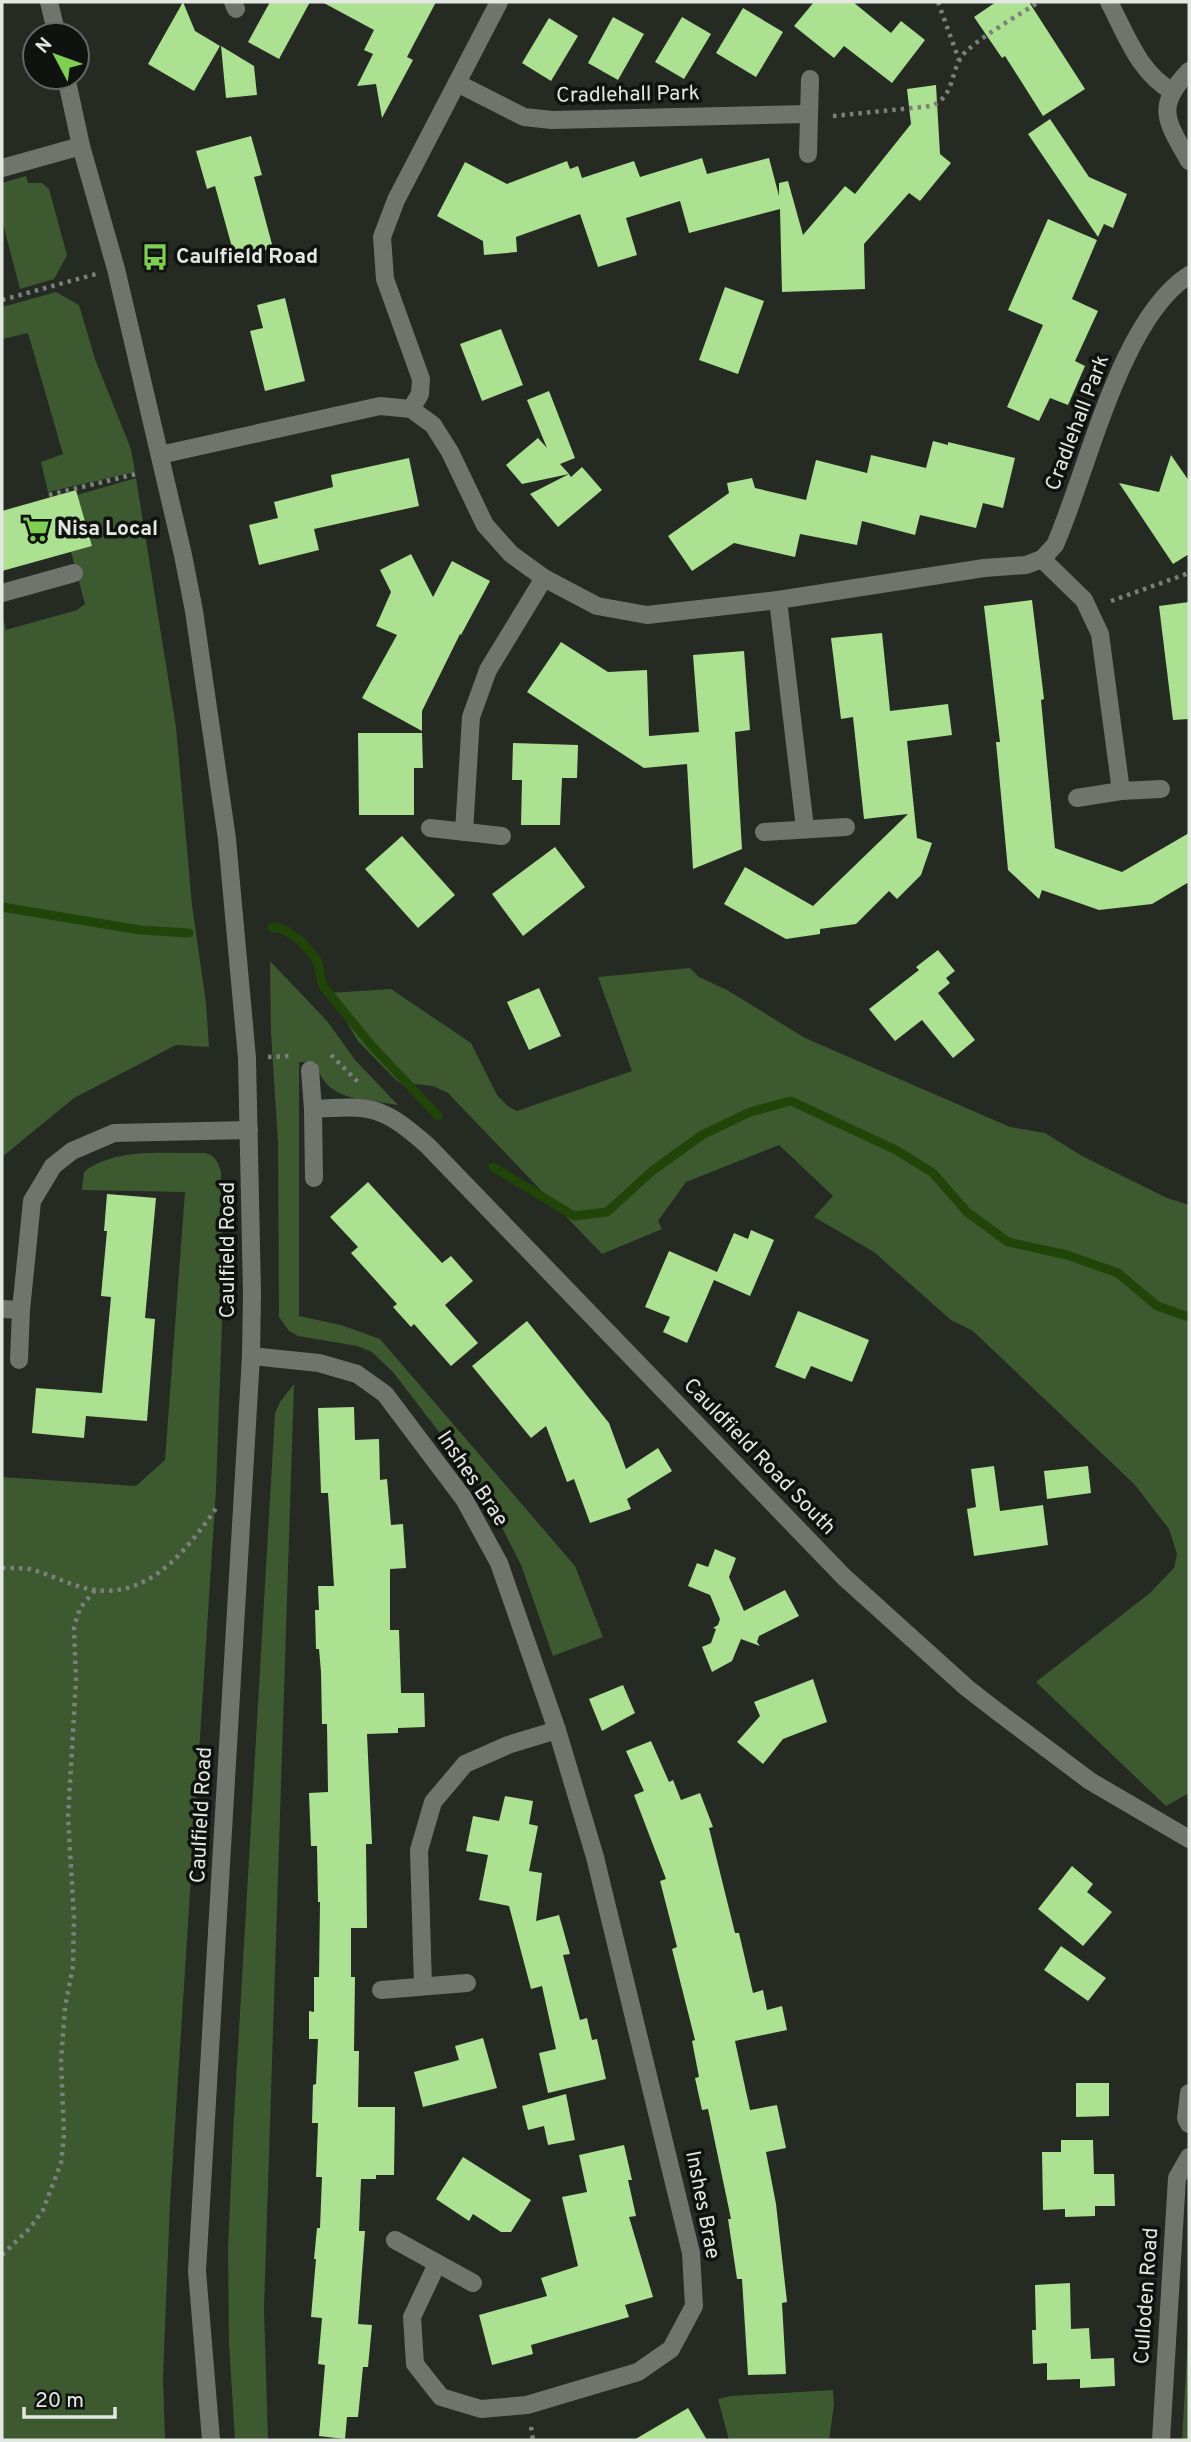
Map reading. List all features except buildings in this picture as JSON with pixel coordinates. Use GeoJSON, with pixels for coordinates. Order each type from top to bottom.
{"type":"FeatureCollection","features":[{"type":"Feature","properties":{"kind":"street"},"geometry":{"type":"LineString","coordinates":[[50,2],[54,21]]}},
{"type":"Feature","properties":{"kind":"street"},"geometry":{"type":"LineString","coordinates":[[411,409],[420,394],[421,379],[386,279],[382,237],[396,200],[499,2]]}},
{"type":"Feature","properties":{"kind":"street"},"geometry":{"type":"LineString","coordinates":[[1109,2],[1142,65],[1157,83],[1172,91]]}},
{"type":"Feature","properties":{"kind":"street"},"geometry":{"type":"LineString","coordinates":[[1189,71],[1172,91],[1166,107],[1170,127],[1189,161]]}},
{"type":"Feature","properties":{"kind":"street"},"geometry":{"type":"LineString","coordinates":[[808,155],[810,79]]}},
{"type":"Feature","properties":{"kind":"street","name":"Cradlehall Park"},"geometry":{"type":"LineString","coordinates":[[457,83],[524,117],[552,120],[808,114]]}},
{"type":"Feature","properties":{"kind":"street","name":"Caulfield Road"},"geometry":{"type":"LineString","coordinates":[[69,91],[80,146],[116,269],[194,611],[228,839],[247,1058],[251,1356],[197,2271],[211,2440]]}},
{"type":"Feature","properties":{"kind":"street"},"geometry":{"type":"LineString","coordinates":[[2,168],[80,146]]}},
{"type":"Feature","properties":{"kind":"street","name":"Cradlehall Park"},"geometry":{"type":"LineString","coordinates":[[1042,558],[1055,545],[1063,526],[1119,372],[1148,317],[1175,284],[1189,275]]}},
{"type":"Feature","properties":{"kind":"street"},"geometry":{"type":"LineString","coordinates":[[160,455],[380,406],[411,409],[433,425],[450,452],[485,525],[511,554],[544,578],[597,606],[647,615],[778,600],[984,568],[1026,565],[1042,558],[1084,600],[1100,634],[1121,791]]}},
{"type":"Feature","properties":{"kind":"street"},"geometry":{"type":"LineString","coordinates":[[2,593],[74,573]]}},
{"type":"Feature","properties":{"kind":"street"},"geometry":{"type":"LineString","coordinates":[[464,832],[471,717],[488,670],[544,578]]}},
{"type":"Feature","properties":{"kind":"street"},"geometry":{"type":"LineString","coordinates":[[778,600],[805,828]]}},
{"type":"Feature","properties":{"kind":"street"},"geometry":{"type":"LineString","coordinates":[[1077,798],[1121,791],[1161,789]]}},
{"type":"Feature","properties":{"kind":"street"},"geometry":{"type":"LineString","coordinates":[[764,832],[846,827]]}},
{"type":"Feature","properties":{"kind":"street"},"geometry":{"type":"LineString","coordinates":[[430,828],[502,836]]}},
{"type":"Feature","properties":{"kind":"street"},"geometry":{"type":"LineString","coordinates":[[310,1070],[314,1178]]}},
{"type":"Feature","properties":{"kind":"street","name":"Cauldfield Road South"},"geometry":{"type":"LineString","coordinates":[[313,1109],[366,1107],[391,1116],[406,1127],[446,1165],[844,1577],[967,1688],[998,1712],[1090,1781],[1189,1839]]}},
{"type":"Feature","properties":{"kind":"street"},"geometry":{"type":"LineString","coordinates":[[19,1360],[32,1201],[53,1166],[72,1151],[114,1133],[249,1130]]}},
{"type":"Feature","properties":{"kind":"street"},"geometry":{"type":"LineString","coordinates":[[2,1309],[21,1310]]}},
{"type":"Feature","properties":{"kind":"street","name":"Inshes Brae"},"geometry":{"type":"LineString","coordinates":[[251,1356],[319,1363],[357,1374],[385,1394],[464,1499],[499,1563],[557,1730],[595,1857],[670,2157],[691,2253],[694,2306],[671,2349],[638,2372],[527,2405],[481,2409],[441,2397],[415,2364],[412,2317],[437,2264]]}},
{"type":"Feature","properties":{"kind":"street"},"geometry":{"type":"LineString","coordinates":[[423,1986],[418,1850],[433,1802],[465,1764],[508,1745],[557,1730]]}},
{"type":"Feature","properties":{"kind":"street"},"geometry":{"type":"LineString","coordinates":[[381,1990],[467,1983]]}},
{"type":"Feature","properties":{"kind":"street"},"geometry":{"type":"LineString","coordinates":[[1189,2093],[1186,2118],[1189,2123]]}},
{"type":"Feature","properties":{"kind":"street","name":"Culloden Road"},"geometry":{"type":"LineString","coordinates":[[1160,2440],[1177,2178],[1189,2157]]}},
{"type":"Feature","properties":{"kind":"street"},"geometry":{"type":"LineString","coordinates":[[395,2240],[472,2283]]}},
{"type":"Feature","properties":{"kind":"path"},"geometry":{"type":"LineString","coordinates":[[939,2],[960,60]]}},
{"type":"Feature","properties":{"kind":"path"},"geometry":{"type":"LineString","coordinates":[[808,114],[828,116],[932,106],[941,102],[960,60],[972,46],[1039,2]]}},
{"type":"Feature","properties":{"kind":"path"},"geometry":{"type":"LineString","coordinates":[[2,300],[116,269]]}},
{"type":"Feature","properties":{"kind":"path"},"geometry":{"type":"LineString","coordinates":[[49,495],[136,474]]}},
{"type":"Feature","properties":{"kind":"path"},"geometry":{"type":"LineString","coordinates":[[1090,612],[1108,602],[1189,573]]}},
{"type":"Feature","properties":{"kind":"path"},"geometry":{"type":"LineString","coordinates":[[2,1568],[29,1570],[95,1591],[118,1590],[141,1583],[164,1570],[190,1544],[217,1507],[243,1495]]}},
{"type":"Feature","properties":{"kind":"path"},"geometry":{"type":"LineString","coordinates":[[2,2255],[30,2228],[43,2210],[61,2163],[64,2135],[61,2061],[73,1954],[68,1817],[76,1680],[74,1627],[80,1608],[95,1591]]}},
{"type":"Feature","properties":{"kind":"green space"},"geometry":{"type":"Polygon","coordinates":[[[26,176],[28,183],[42,183],[49,189],[67,255],[54,279],[20,289],[2,220],[2,183],[26,176]]]}},
{"type":"Feature","properties":{"kind":"green space"},"geometry":{"type":"Polygon","coordinates":[[[56,292],[79,305],[95,359],[131,449],[135,472],[48,492],[41,462],[63,454],[28,333],[3,339],[2,307],[56,292]]]}},
{"type":"Feature","properties":{"kind":"green space"},"geometry":{"type":"Polygon","coordinates":[[[136,478],[176,727],[192,905],[206,1003],[209,1047],[176,1045],[74,1098],[2,1157],[2,615],[6,630],[77,610],[85,604],[71,552],[92,546],[77,495],[136,478]]]}},
{"type":"Feature","properties":{"kind":"green space"},"geometry":{"type":"Polygon","coordinates":[[[270,961],[327,1021],[355,1060],[398,1105],[337,1092],[320,1075],[316,1062],[299,1062],[299,1316],[341,1325],[380,1339],[575,1566],[603,1637],[553,1656],[521,1565],[482,1488],[393,1372],[372,1352],[357,1346],[298,1336],[289,1331],[279,1317],[278,1142],[271,1033],[270,961]]]}},
{"type":"Feature","properties":{"kind":"green space"},"geometry":{"type":"Polygon","coordinates":[[[690,968],[699,977],[727,990],[805,1038],[1010,1127],[1045,1133],[1082,1156],[1167,1198],[1189,1205],[1189,1793],[1166,1806],[1036,1682],[1150,1593],[1174,1568],[1177,1554],[1169,1529],[1135,1485],[973,1331],[951,1320],[874,1252],[814,1217],[833,1196],[779,1145],[686,1182],[658,1221],[662,1229],[602,1254],[448,1093],[433,1086],[398,1082],[358,1041],[329,993],[391,989],[471,1043],[497,1095],[517,1111],[632,1071],[598,977],[690,968]]]}},
{"type":"Feature","properties":{"kind":"green space"},"geometry":{"type":"Polygon","coordinates":[[[205,1153],[216,1160],[221,1172],[222,1323],[216,1489],[170,2203],[163,2377],[165,2440],[2,2440],[2,1477],[136,1486],[165,1460],[185,1192],[82,1190],[84,1172],[96,1164],[126,1155],[205,1153]]]}},
{"type":"Feature","properties":{"kind":"green space"},"geometry":{"type":"Polygon","coordinates":[[[294,1384],[264,2309],[268,2440],[235,2440],[229,2343],[228,2250],[233,2133],[275,1413],[294,1384]]]}},
{"type":"Feature","properties":{"kind":"green space"},"geometry":{"type":"Polygon","coordinates":[[[1189,2319],[1189,2440],[1182,2440],[1189,2319]]]}},
{"type":"Feature","properties":{"kind":"green space"},"geometry":{"type":"Polygon","coordinates":[[[833,2390],[834,2405],[829,2440],[729,2440],[718,2399],[833,2390]]]}},
{"type":"Feature","properties":{"kind":"waterway"},"geometry":{"type":"LineString","coordinates":[[2,907],[140,930],[189,933]]}},
{"type":"Feature","properties":{"kind":"waterway"},"geometry":{"type":"LineString","coordinates":[[272,927],[285,930],[302,942],[317,960],[323,986],[372,1046],[438,1116]]}},
{"type":"Feature","properties":{"kind":"waterway"},"geometry":{"type":"LineString","coordinates":[[493,1167],[574,1216],[607,1212],[652,1171],[702,1135],[750,1112],[791,1101],[896,1150],[933,1173],[967,1212],[1008,1242],[1067,1255],[1118,1273],[1157,1306],[1189,1317]]}},
{"type":"Feature","properties":{"kind":"place","name":"Caulfield Road"},"geometry":{"type":"Point","coordinates":[155,257]}},
{"type":"Feature","properties":{"kind":"place","name":"Nisa Local"},"geometry":{"type":"Point","coordinates":[36,529]}}]}
